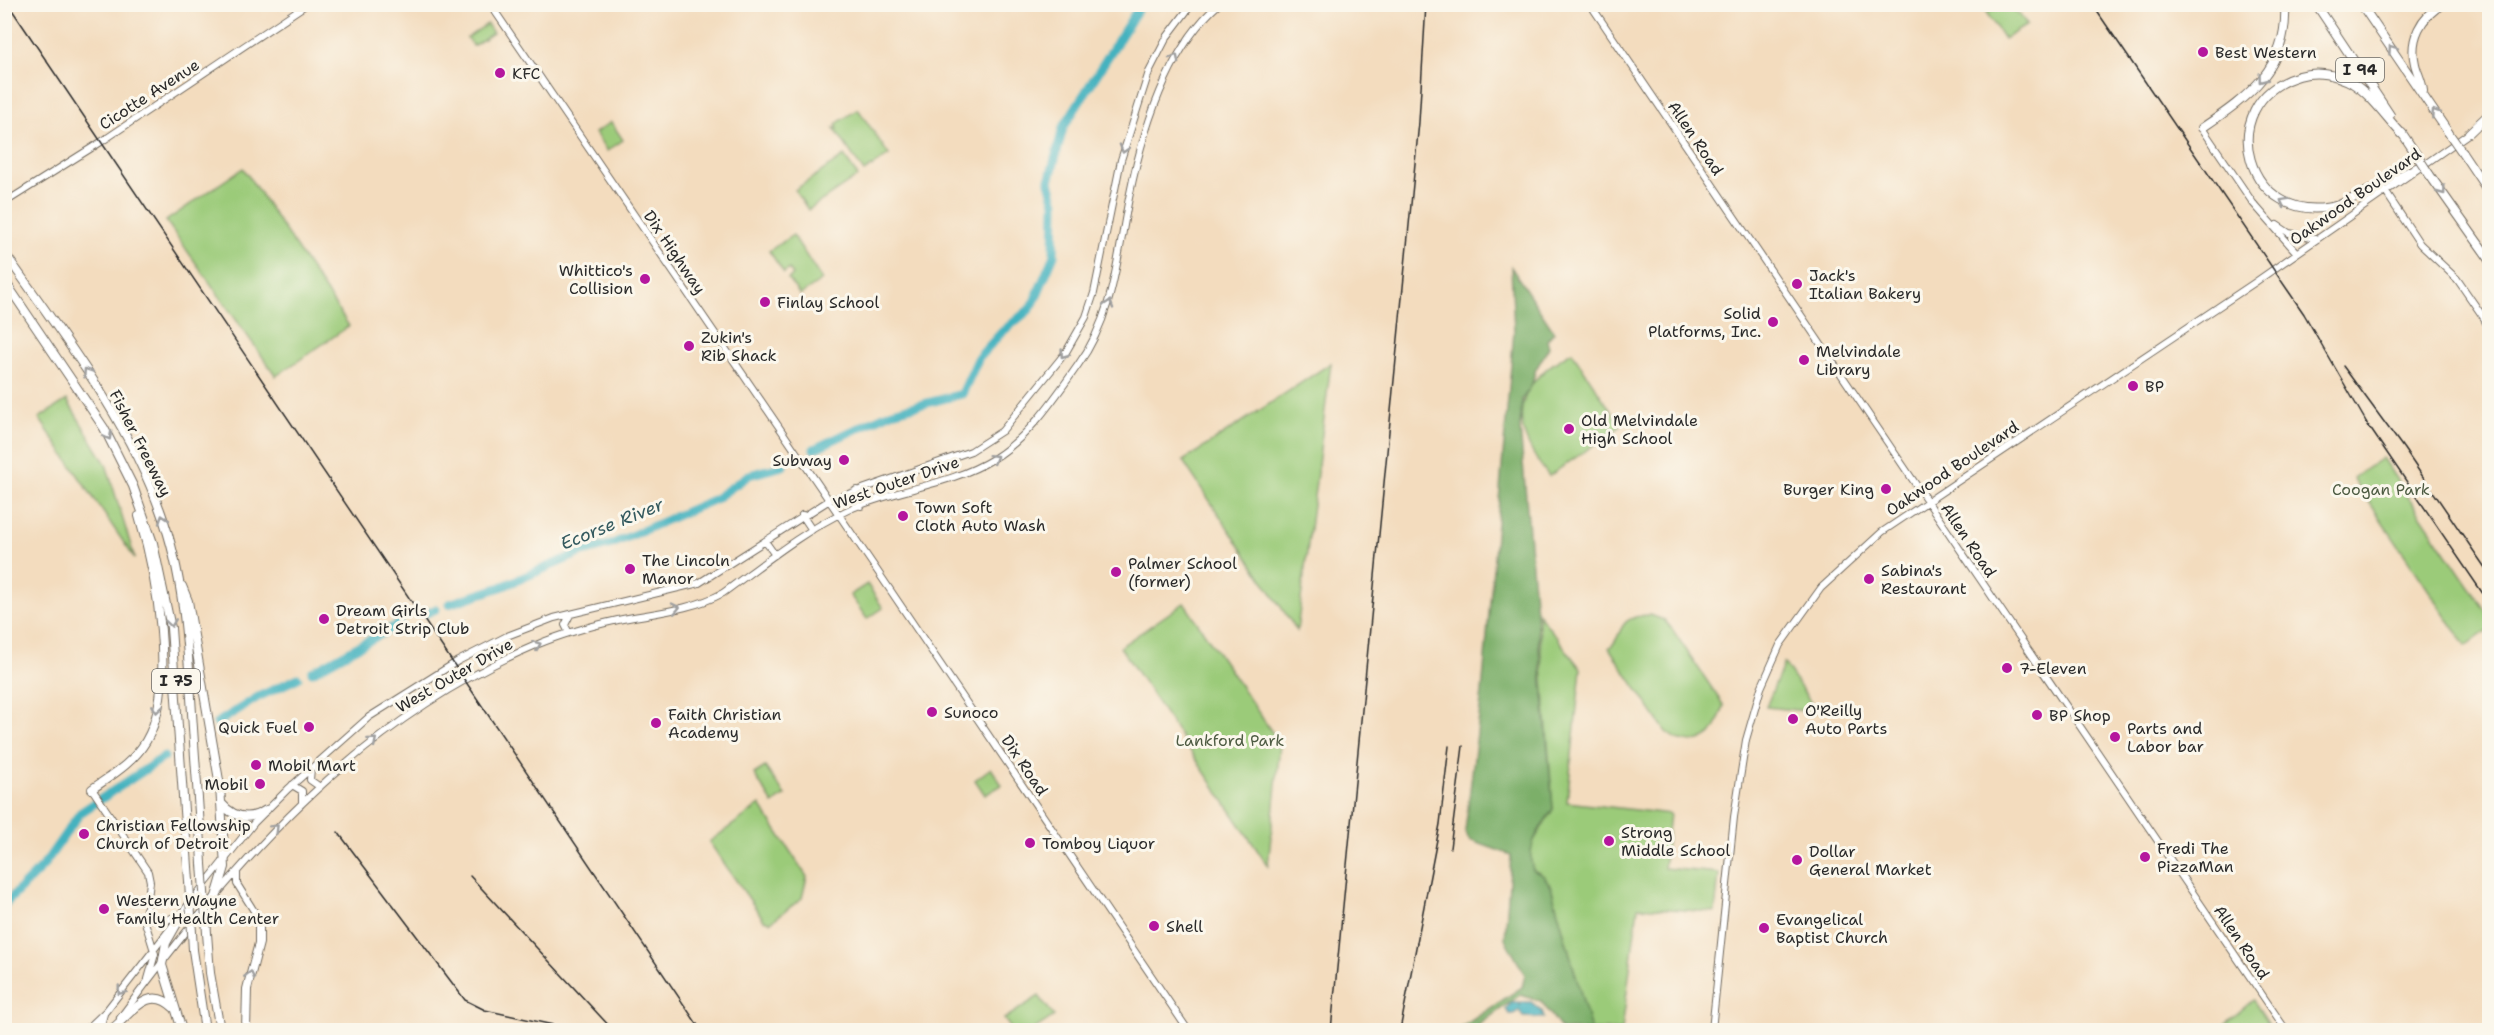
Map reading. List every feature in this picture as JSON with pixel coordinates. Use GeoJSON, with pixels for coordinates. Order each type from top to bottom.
{"type":"FeatureCollection","features":[{"type":"Feature","properties":{"kind":"highway"},"geometry":{"type":"LineString","coordinates":[[2202,128],[2241,101],[2266,75],[2282,40],[2285,4]]}},
{"type":"Feature","properties":{"kind":"highway","name":"I 94"},"geometry":{"type":"LineString","coordinates":[[2316,4],[2429,174],[2490,260]]}},
{"type":"Feature","properties":{"kind":"highway","name":"I 94"},"geometry":{"type":"LineString","coordinates":[[2361,4],[2490,194]]}},
{"type":"Feature","properties":{"kind":"highway"},"geometry":{"type":"LineString","coordinates":[[2422,93],[2413,54],[2414,39],[2424,20],[2443,4]]}},
{"type":"Feature","properties":{"kind":"highway"},"geometry":{"type":"LineString","coordinates":[[2403,135],[2370,97],[2350,82],[2336,76],[2304,74],[2289,78],[2262,97],[2248,126],[2248,144],[2256,174],[2276,197],[2300,209],[2339,205],[2416,168]]}},
{"type":"Feature","properties":{"kind":"highway"},"geometry":{"type":"LineString","coordinates":[[2469,133],[2490,113]]}},
{"type":"Feature","properties":{"kind":"highway","name":"Fisher Freeway"},"geometry":{"type":"LineString","coordinates":[[4,252],[98,388],[125,433],[158,505],[173,549],[189,667],[210,973],[220,1030]]}},
{"type":"Feature","properties":{"kind":"highway","name":"Fisher Freeway"},"geometry":{"type":"LineString","coordinates":[[4,280],[92,408],[133,486],[161,572],[171,628],[194,950],[206,1030]]}},
{"type":"Feature","properties":{"kind":"highway"},"geometry":{"type":"LineString","coordinates":[[97,796],[141,749],[152,729],[157,711],[162,652],[159,603],[133,486]]}},
{"type":"Feature","properties":{"kind":"highway"},"geometry":{"type":"LineString","coordinates":[[178,576],[188,601],[217,759],[225,859],[224,876],[216,897]]}},
{"type":"Feature","properties":{"kind":"highway"},"geometry":{"type":"LineString","coordinates":[[221,803],[230,813],[241,817],[254,816],[266,810]]}},
{"type":"Feature","properties":{"kind":"highway"},"geometry":{"type":"LineString","coordinates":[[182,1030],[162,965],[166,943],[183,913]]}},
{"type":"Feature","properties":{"kind":"highway"},"geometry":{"type":"LineString","coordinates":[[246,1030],[247,989],[259,943],[259,920]]}},
{"type":"Feature","properties":{"kind":"highway"},"geometry":{"type":"LineString","coordinates":[[111,1030],[144,1000],[161,999],[175,1010]]}},
{"type":"Feature","properties":{"kind":"main road","name":"Cicotte Avenue"},"geometry":{"type":"LineString","coordinates":[[4,203],[166,99],[307,4]]}},
{"type":"Feature","properties":{"kind":"main road","name":"Dix Highway"},"geometry":{"type":"LineString","coordinates":[[490,4],[838,515]]}},
{"type":"Feature","properties":{"kind":"main road","name":"West Outer Drive"},"geometry":{"type":"LineString","coordinates":[[86,1030],[106,1011],[266,810],[377,712],[458,662],[521,630],[570,615],[699,583],[802,515],[828,501],[960,455],[991,440],[1011,421],[1066,352],[1081,327],[1094,293],[1120,160],[1149,72],[1167,37],[1192,4]]}},
{"type":"Feature","properties":{"kind":"main road","name":"West Outer Drive"},"geometry":{"type":"LineString","coordinates":[[111,1030],[268,835],[380,735],[416,710],[502,661],[569,633],[705,602],[723,593],[775,555],[838,515],[960,474],[994,459],[1023,434],[1078,365],[1100,327],[1112,296],[1131,189],[1166,76],[1188,36],[1219,4]]}},
{"type":"Feature","properties":{"kind":"main road","name":"Allen Road"},"geometry":{"type":"LineString","coordinates":[[1590,4],[2286,1030]]}},
{"type":"Feature","properties":{"kind":"main road","name":"Oakwood Boulevard"},"geometry":{"type":"LineString","coordinates":[[1712,1030],[1743,756],[1765,680],[1780,645],[1821,588],[1871,540],[2297,253],[2416,168],[2490,119]]}},
{"type":"Feature","properties":{"kind":"main road"},"geometry":{"type":"LineString","coordinates":[[2202,128],[2239,184],[2297,253]]}},
{"type":"Feature","properties":{"kind":"main road"},"geometry":{"type":"LineString","coordinates":[[2385,191],[2420,244],[2457,279],[2488,322]]}},
{"type":"Feature","properties":{"kind":"main road"},"geometry":{"type":"LineString","coordinates":[[2263,213],[2289,233],[2316,238]]}},
{"type":"Feature","properties":{"kind":"main road"},"geometry":{"type":"LineString","coordinates":[[856,490],[861,506]]}},
{"type":"Feature","properties":{"kind":"main road"},"geometry":{"type":"LineString","coordinates":[[802,515],[812,530]]}},
{"type":"Feature","properties":{"kind":"main road","name":"Dix Road"},"geometry":{"type":"LineString","coordinates":[[838,515],[1188,1030]]}},
{"type":"Feature","properties":{"kind":"main road"},"geometry":{"type":"LineString","coordinates":[[765,541],[775,555]]}},
{"type":"Feature","properties":{"kind":"main road"},"geometry":{"type":"LineString","coordinates":[[569,633],[565,625],[570,615]]}},
{"type":"Feature","properties":{"kind":"main road"},"geometry":{"type":"LineString","coordinates":[[312,768],[310,780],[320,787]]}},
{"type":"Feature","properties":{"kind":"main road"},"geometry":{"type":"LineString","coordinates":[[292,785],[302,791],[302,803]]}},
{"type":"Feature","properties":{"kind":"main road"},"geometry":{"type":"LineString","coordinates":[[97,796],[145,864],[150,882],[145,922],[155,958],[147,983]]}},
{"type":"Feature","properties":{"kind":"main road"},"geometry":{"type":"LineString","coordinates":[[240,867],[237,885],[259,920]]}},
{"type":"Feature","properties":{"kind":"main road"},"geometry":{"type":"LineString","coordinates":[[146,909],[153,919],[161,922],[183,913]]}},
{"type":"Feature","properties":{"kind":"main road"},"geometry":{"type":"LineString","coordinates":[[106,1011],[101,1025],[111,1030]]}},
{"type":"Feature","properties":{"kind":"green space"},"geometry":{"type":"Polygon","coordinates":[[[2002,6],[2020,14],[2027,25],[2004,39],[1986,12],[2002,6]]]}},
{"type":"Feature","properties":{"kind":"green space"},"geometry":{"type":"Polygon","coordinates":[[[487,24],[493,33],[473,46],[467,38],[487,24]]]}},
{"type":"Feature","properties":{"kind":"green space"},"geometry":{"type":"Polygon","coordinates":[[[858,109],[889,155],[864,172],[834,128],[838,129],[836,124],[858,109]]]}},
{"type":"Feature","properties":{"kind":"green space"},"geometry":{"type":"Polygon","coordinates":[[[611,122],[623,140],[607,151],[595,133],[611,122]]]}},
{"type":"Feature","properties":{"kind":"green space"},"geometry":{"type":"Polygon","coordinates":[[[844,156],[858,176],[808,210],[795,190],[844,156]]]}},
{"type":"Feature","properties":{"kind":"green space"},"geometry":{"type":"Polygon","coordinates":[[[243,168],[349,326],[276,376],[166,221],[243,168]]]}},
{"type":"Feature","properties":{"kind":"green space"},"geometry":{"type":"Polygon","coordinates":[[[793,235],[822,280],[800,295],[788,279],[793,275],[789,269],[784,273],[769,251],[793,235]]]}},
{"type":"Feature","properties":{"kind":"green space"},"geometry":{"type":"Polygon","coordinates":[[[1511,267],[1554,332],[1547,340],[1549,347],[1536,369],[1531,387],[1522,399],[1520,428],[1553,809],[1532,845],[1531,861],[1533,870],[1544,876],[1551,887],[1591,1030],[1562,1030],[1541,1001],[1520,995],[1472,1030],[1462,1030],[1462,1027],[1522,987],[1525,975],[1505,939],[1511,855],[1469,840],[1465,831],[1482,692],[1514,331],[1511,267]]]}},
{"type":"Feature","properties":{"kind":"green space"},"geometry":{"type":"Polygon","coordinates":[[[1572,352],[1621,426],[1549,476],[1535,457],[1526,439],[1522,422],[1522,406],[1527,392],[1537,378],[1552,364],[1572,352]]]}},
{"type":"Feature","properties":{"kind":"green space"},"geometry":{"type":"Polygon","coordinates":[[[1331,363],[1297,631],[1183,461],[1331,363]]]}},
{"type":"Feature","properties":{"kind":"green space"},"geometry":{"type":"Polygon","coordinates":[[[67,400],[106,464],[135,559],[39,418],[67,400]]]}},
{"type":"Feature","properties":{"kind":"green space","name":"Coogan Park"},"geometry":{"type":"Polygon","coordinates":[[[2382,458],[2489,616],[2489,629],[2466,646],[2353,478],[2382,458]]]}},
{"type":"Feature","properties":{"kind":"green space"},"geometry":{"type":"Polygon","coordinates":[[[867,584],[883,608],[867,619],[850,595],[867,584]]]}},
{"type":"Feature","properties":{"kind":"green space","name":"Lankford Park"},"geometry":{"type":"Polygon","coordinates":[[[1184,603],[1280,744],[1268,866],[1120,647],[1184,603]]]}},
{"type":"Feature","properties":{"kind":"green space","name":"Strong Middle School"},"geometry":{"type":"Polygon","coordinates":[[[1538,613],[1581,669],[1567,802],[1670,814],[1664,868],[1719,873],[1715,912],[1638,907],[1622,1030],[1591,1030],[1551,887],[1544,876],[1533,870],[1529,859],[1530,847],[1553,809],[1538,613]]]}},
{"type":"Feature","properties":{"kind":"green space"},"geometry":{"type":"Polygon","coordinates":[[[1650,615],[1664,620],[1672,629],[1724,706],[1715,729],[1706,738],[1691,742],[1676,739],[1666,732],[1609,648],[1625,623],[1638,616],[1650,615]]]}},
{"type":"Feature","properties":{"kind":"green space"},"geometry":{"type":"Polygon","coordinates":[[[1784,663],[1817,712],[1766,707],[1784,663]]]}},
{"type":"Feature","properties":{"kind":"green space"},"geometry":{"type":"Polygon","coordinates":[[[765,767],[785,795],[773,804],[754,774],[765,767]]]}},
{"type":"Feature","properties":{"kind":"green space"},"geometry":{"type":"Polygon","coordinates":[[[991,768],[1002,785],[985,795],[975,780],[991,768]]]}},
{"type":"Feature","properties":{"kind":"green space"},"geometry":{"type":"Polygon","coordinates":[[[760,805],[807,877],[802,898],[771,922],[764,920],[709,842],[760,805]]]}},
{"type":"Feature","properties":{"kind":"green space"},"geometry":{"type":"Polygon","coordinates":[[[1039,996],[1054,1016],[1033,1030],[1012,1030],[1004,1019],[1039,996]]]}},
{"type":"Feature","properties":{"kind":"green space"},"geometry":{"type":"Polygon","coordinates":[[[2253,1000],[2273,1030],[2218,1030],[2253,1000]]]}},
{"type":"Feature","properties":{"kind":"water"},"geometry":{"type":"Polygon","coordinates":[[[1512,1002],[1520,1002],[1520,1005],[1522,1002],[1531,1002],[1542,1011],[1544,1018],[1523,1017],[1519,1010],[1514,1014],[1509,1014],[1506,1009],[1512,1002]]]}},
{"type":"Feature","properties":{"kind":"waterway","name":"Ecorse River"},"geometry":{"type":"LineString","coordinates":[[814,449],[892,412],[962,394],[979,357],[1002,332],[1030,309],[1054,255],[1055,203],[1049,182],[1063,128],[1141,4]]}},
{"type":"Feature","properties":{"kind":"waterway","name":"Ecorse River"},"geometry":{"type":"LineString","coordinates":[[449,604],[501,587],[580,553],[612,544],[715,499],[749,475],[783,466]]}},
{"type":"Feature","properties":{"kind":"waterway","name":"Ecorse River"},"geometry":{"type":"LineString","coordinates":[[427,613],[436,609]]}},
{"type":"Feature","properties":{"kind":"waterway","name":"Ecorse River"},"geometry":{"type":"LineString","coordinates":[[312,672],[399,624]]}},
{"type":"Feature","properties":{"kind":"waterway","name":"Ecorse River"},"geometry":{"type":"LineString","coordinates":[[217,723],[258,697],[298,678]]}},
{"type":"Feature","properties":{"kind":"waterway","name":"Ecorse River"},"geometry":{"type":"LineString","coordinates":[[4,905],[43,866],[80,813],[164,757]]}},
{"type":"Feature","properties":{"kind":"railway"},"geometry":{"type":"LineString","coordinates":[[8,4],[701,1030]]}},
{"type":"Feature","properties":{"kind":"railway"},"geometry":{"type":"LineString","coordinates":[[1331,1030],[1419,122],[1426,4]]}},
{"type":"Feature","properties":{"kind":"railway"},"geometry":{"type":"LineString","coordinates":[[2092,4],[2304,314],[2368,425],[2490,604]]}},
{"type":"Feature","properties":{"kind":"railway"},"geometry":{"type":"LineString","coordinates":[[2343,366],[2404,449],[2490,575]]}},
{"type":"Feature","properties":{"kind":"railway"},"geometry":{"type":"LineString","coordinates":[[1400,1030],[1440,824],[1449,746]]}},
{"type":"Feature","properties":{"kind":"railway"},"geometry":{"type":"LineString","coordinates":[[1450,848],[1463,746]]}},
{"type":"Feature","properties":{"kind":"railway"},"geometry":{"type":"LineString","coordinates":[[338,832],[465,1000],[485,1010],[576,1030]]}},
{"type":"Feature","properties":{"kind":"railway"},"geometry":{"type":"LineString","coordinates":[[470,876],[613,1030]]}},
{"type":"Feature","properties":{"kind":"place","name":"Best Western"},"geometry":{"type":"Point","coordinates":[2203,52]}},
{"type":"Feature","properties":{"kind":"place","name":"KFC"},"geometry":{"type":"Point","coordinates":[500,73]}},
{"type":"Feature","properties":{"kind":"place","name":"Whittico's Collision"},"geometry":{"type":"Point","coordinates":[645,279]}},
{"type":"Feature","properties":{"kind":"place","name":"Jack's Italian Bakery"},"geometry":{"type":"Point","coordinates":[1797,284]}},
{"type":"Feature","properties":{"kind":"place","name":"Finlay School"},"geometry":{"type":"Point","coordinates":[765,302]}},
{"type":"Feature","properties":{"kind":"place","name":"Solid Platforms, Inc."},"geometry":{"type":"Point","coordinates":[1773,322]}},
{"type":"Feature","properties":{"kind":"place","name":"Zukin's Rib Shack"},"geometry":{"type":"Point","coordinates":[689,346]}},
{"type":"Feature","properties":{"kind":"place","name":"Melvindale Library"},"geometry":{"type":"Point","coordinates":[1804,360]}},
{"type":"Feature","properties":{"kind":"place","name":"BP"},"geometry":{"type":"Point","coordinates":[2133,386]}},
{"type":"Feature","properties":{"kind":"place","name":"Old Melvindale High School"},"geometry":{"type":"Point","coordinates":[1569,429]}},
{"type":"Feature","properties":{"kind":"place","name":"Subway"},"geometry":{"type":"Point","coordinates":[844,460]}},
{"type":"Feature","properties":{"kind":"place","name":"Burger King"},"geometry":{"type":"Point","coordinates":[1886,489]}},
{"type":"Feature","properties":{"kind":"place","name":"Town Soft Cloth Auto Wash"},"geometry":{"type":"Point","coordinates":[903,516]}},
{"type":"Feature","properties":{"kind":"place","name":"The Lincoln Manor"},"geometry":{"type":"Point","coordinates":[630,569]}},
{"type":"Feature","properties":{"kind":"place","name":"Palmer School (former)"},"geometry":{"type":"Point","coordinates":[1116,572]}},
{"type":"Feature","properties":{"kind":"place","name":"Sabina's Restaurant"},"geometry":{"type":"Point","coordinates":[1869,579]}},
{"type":"Feature","properties":{"kind":"place","name":"Dream Girls Detroit Strip Club"},"geometry":{"type":"Point","coordinates":[324,619]}},
{"type":"Feature","properties":{"kind":"place","name":"7-Eleven"},"geometry":{"type":"Point","coordinates":[2007,668]}},
{"type":"Feature","properties":{"kind":"place","name":"Sunoco"},"geometry":{"type":"Point","coordinates":[932,712]}},
{"type":"Feature","properties":{"kind":"place","name":"BP Shop"},"geometry":{"type":"Point","coordinates":[2037,715]}},
{"type":"Feature","properties":{"kind":"place","name":"O'Reilly Auto Parts"},"geometry":{"type":"Point","coordinates":[1793,719]}},
{"type":"Feature","properties":{"kind":"place","name":"Faith Christian Academy"},"geometry":{"type":"Point","coordinates":[656,723]}},
{"type":"Feature","properties":{"kind":"place","name":"Quick Fuel"},"geometry":{"type":"Point","coordinates":[309,727]}},
{"type":"Feature","properties":{"kind":"place","name":"Parts and Labor bar"},"geometry":{"type":"Point","coordinates":[2115,737]}},
{"type":"Feature","properties":{"kind":"place","name":"Mobil Mart"},"geometry":{"type":"Point","coordinates":[256,765]}},
{"type":"Feature","properties":{"kind":"place","name":"Mobil"},"geometry":{"type":"Point","coordinates":[260,784]}},
{"type":"Feature","properties":{"kind":"place","name":"Christian Fellowship Church of Detroit"},"geometry":{"type":"Point","coordinates":[84,834]}},
{"type":"Feature","properties":{"kind":"place","name":"Strong Middle School"},"geometry":{"type":"Point","coordinates":[1609,841]}},
{"type":"Feature","properties":{"kind":"place","name":"Tomboy Liquor"},"geometry":{"type":"Point","coordinates":[1030,843]}},
{"type":"Feature","properties":{"kind":"place","name":"Fredi The PizzaMan"},"geometry":{"type":"Point","coordinates":[2145,857]}},
{"type":"Feature","properties":{"kind":"place","name":"Dollar General Market"},"geometry":{"type":"Point","coordinates":[1797,860]}},
{"type":"Feature","properties":{"kind":"place","name":"Western Wayne Family Health Center"},"geometry":{"type":"Point","coordinates":[104,909]}},
{"type":"Feature","properties":{"kind":"place","name":"Shell"},"geometry":{"type":"Point","coordinates":[1154,926]}},
{"type":"Feature","properties":{"kind":"place","name":"Evangelical Baptist Church"},"geometry":{"type":"Point","coordinates":[1764,928]}}]}
